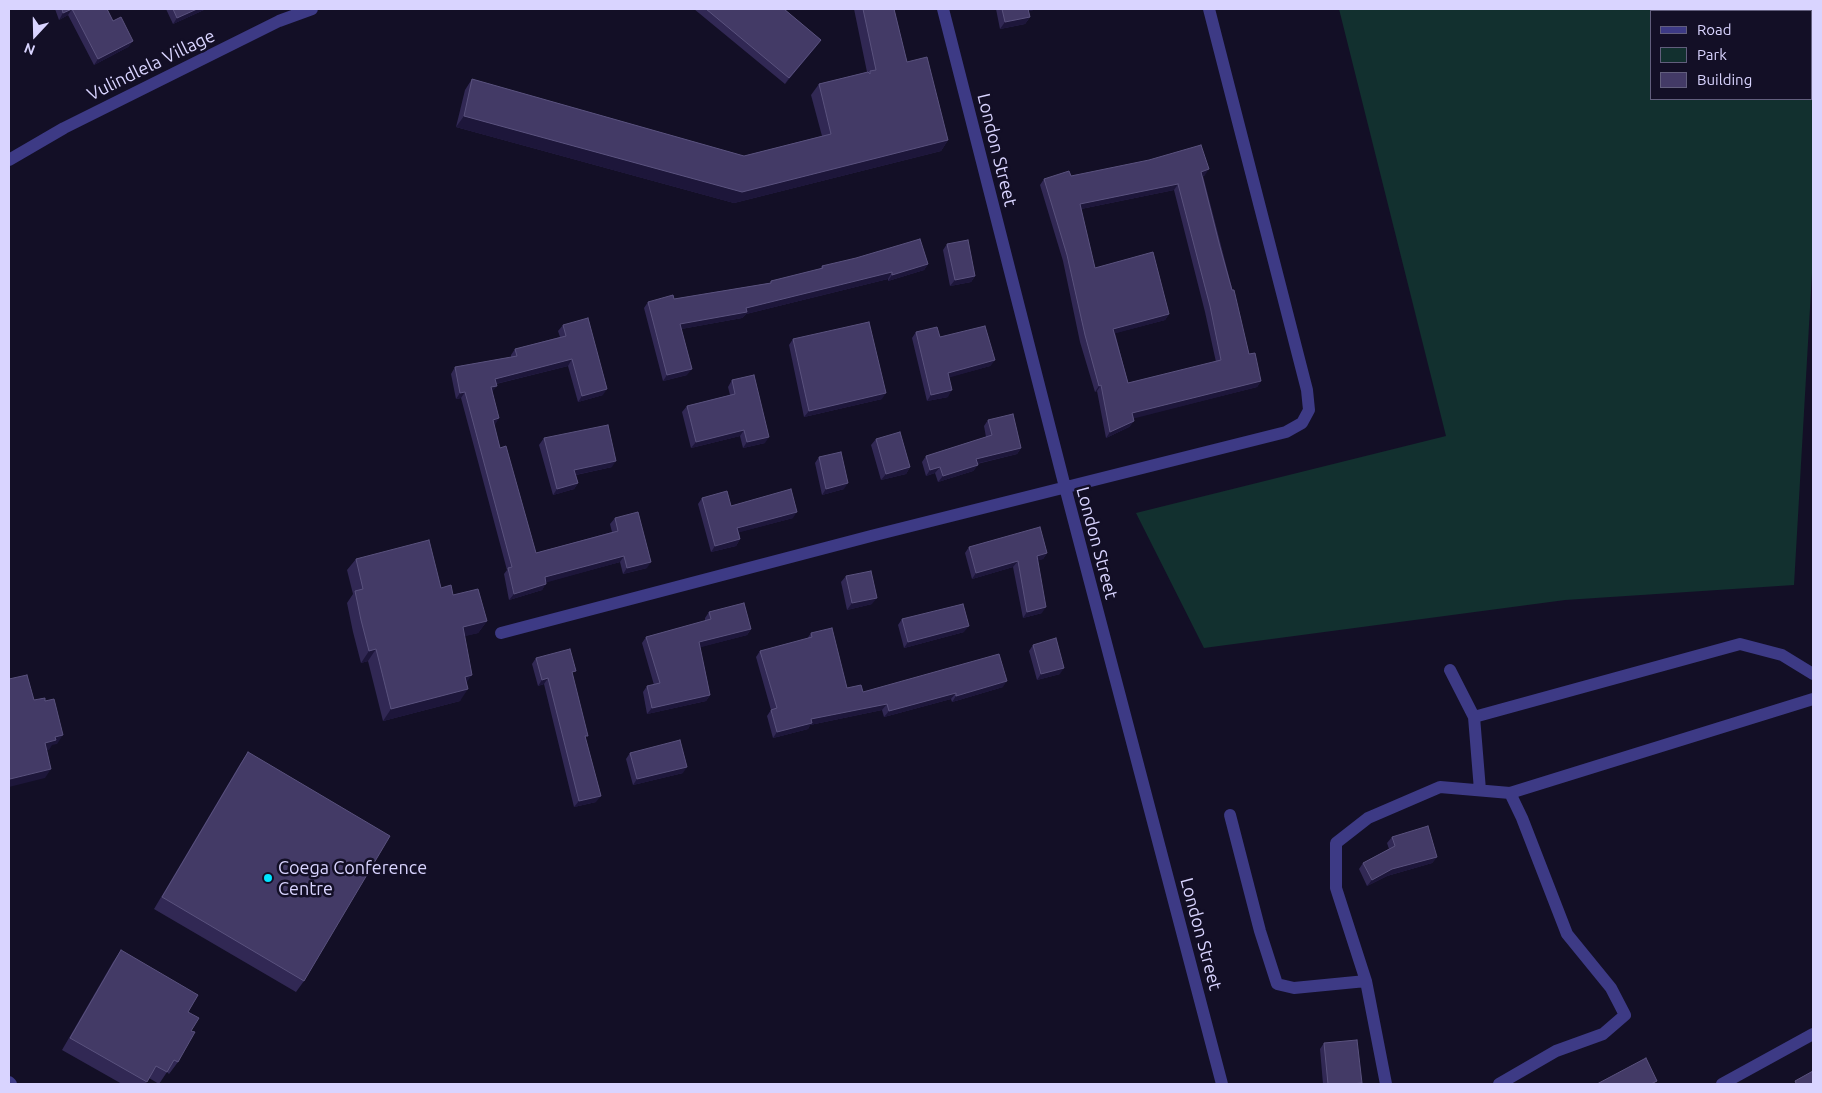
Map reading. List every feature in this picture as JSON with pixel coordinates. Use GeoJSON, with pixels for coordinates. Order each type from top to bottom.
{"type":"FeatureCollection","features":[{"type":"Feature","properties":{"kind":"street","name":"Vulindlela Village"},"geometry":{"type":"LineString","coordinates":[[9,160],[64,128],[279,21],[312,9]]}},
{"type":"Feature","properties":{"kind":"street","name":"London Street"},"geometry":{"type":"LineString","coordinates":[[943,9],[1065,487],[1222,1084]]}},
{"type":"Feature","properties":{"kind":"street"},"geometry":{"type":"LineString","coordinates":[[501,633],[1065,487],[1286,432],[1302,423],[1309,410],[1307,390],[1208,9]]}},
{"type":"Feature","properties":{"kind":"street"},"geometry":{"type":"LineString","coordinates":[[1474,718],[1740,644],[1782,655],[1813,674]]}},
{"type":"Feature","properties":{"kind":"street"},"geometry":{"type":"LineString","coordinates":[[1450,670],[1474,718],[1480,790]]}},
{"type":"Feature","properties":{"kind":"street"},"geometry":{"type":"LineString","coordinates":[[1386,1084],[1366,981],[1336,888],[1336,843],[1368,818],[1440,787],[1510,792],[1813,699]]}},
{"type":"Feature","properties":{"kind":"street"},"geometry":{"type":"LineString","coordinates":[[1499,1084],[1556,1051],[1603,1034],[1624,1015],[1611,988],[1567,934],[1510,792]]}},
{"type":"Feature","properties":{"kind":"street"},"geometry":{"type":"LineString","coordinates":[[1230,815],[1260,931],[1277,984],[1294,988],[1366,981]]}},
{"type":"Feature","properties":{"kind":"street"},"geometry":{"type":"LineString","coordinates":[[1722,1084],[1813,1034]]}},
{"type":"Feature","properties":{"kind":"green space"},"geometry":{"type":"Polygon","coordinates":[[[1339,9],[1813,9],[1813,256],[1794,585],[1565,600],[1204,648],[1136,513],[1446,436],[1339,9]]]}},
{"type":"Feature","properties":{"kind":"building"},"geometry":{"type":"Polygon","coordinates":[[[62,9],[72,9],[63,13],[62,9]]]}},
{"type":"Feature","properties":{"kind":"building"},"geometry":{"type":"Polygon","coordinates":[[[72,9],[107,9],[113,21],[121,17],[133,41],[98,59],[72,9]]]}},
{"type":"Feature","properties":{"kind":"building"},"geometry":{"type":"Polygon","coordinates":[[[173,9],[197,9],[177,18],[173,9]]]}},
{"type":"Feature","properties":{"kind":"building"},"geometry":{"type":"Polygon","coordinates":[[[706,9],[784,9],[821,40],[789,78],[706,9]]]}},
{"type":"Feature","properties":{"kind":"building"},"geometry":{"type":"Polygon","coordinates":[[[863,9],[894,9],[907,62],[927,57],[948,140],[742,192],[464,116],[472,79],[744,156],[831,134],[819,84],[868,72],[870,74],[870,71],[876,70],[863,9]]]}},
{"type":"Feature","properties":{"kind":"building"},"geometry":{"type":"Polygon","coordinates":[[[1002,9],[1028,9],[1030,17],[1005,22],[1002,9]]]}},
{"type":"Feature","properties":{"kind":"building"},"geometry":{"type":"Polygon","coordinates":[[[1201,145],[1209,169],[1201,172],[1220,247],[1232,290],[1234,290],[1249,354],[1255,353],[1261,381],[1132,413],[1134,421],[1110,432],[1101,385],[1099,386],[1067,255],[1044,179],[1069,171],[1071,176],[1149,160],[1201,145]],[[1178,184],[1080,204],[1095,268],[1153,252],[1169,314],[1113,329],[1128,383],[1221,360],[1210,306],[1178,184]]]}},
{"type":"Feature","properties":{"kind":"building"},"geometry":{"type":"Polygon","coordinates":[[[920,239],[928,264],[892,275],[892,272],[746,308],[747,312],[680,324],[692,369],[667,375],[648,302],[673,295],[674,299],[771,283],[771,281],[823,268],[822,266],[920,239]]]}},
{"type":"Feature","properties":{"kind":"building"},"geometry":{"type":"Polygon","coordinates":[[[968,240],[975,276],[955,280],[947,244],[968,240]]]}},
{"type":"Feature","properties":{"kind":"building"},"geometry":{"type":"Polygon","coordinates":[[[588,318],[607,389],[582,396],[572,359],[495,379],[497,386],[491,387],[499,418],[493,420],[500,448],[506,446],[536,553],[618,531],[615,518],[638,512],[651,562],[627,568],[624,556],[545,577],[546,584],[514,594],[508,568],[512,567],[465,392],[460,393],[455,367],[517,356],[515,349],[566,336],[563,325],[588,318]]]}},
{"type":"Feature","properties":{"kind":"building"},"geometry":{"type":"Polygon","coordinates":[[[869,322],[886,393],[809,411],[793,339],[869,322]]]}},
{"type":"Feature","properties":{"kind":"building"},"geometry":{"type":"Polygon","coordinates":[[[985,326],[995,360],[948,373],[952,390],[931,395],[916,332],[937,327],[940,337],[985,326]]]}},
{"type":"Feature","properties":{"kind":"building"},"geometry":{"type":"Polygon","coordinates":[[[754,375],[769,437],[747,442],[744,430],[696,442],[687,406],[735,394],[732,380],[754,375]]]}},
{"type":"Feature","properties":{"kind":"building"},"geometry":{"type":"Polygon","coordinates":[[[1013,414],[1021,448],[976,459],[978,465],[943,476],[940,467],[930,470],[926,456],[992,435],[988,420],[1013,414]]]}},
{"type":"Feature","properties":{"kind":"building"},"geometry":{"type":"Polygon","coordinates":[[[608,425],[616,461],[574,470],[578,483],[557,489],[544,438],[608,425]]]}},
{"type":"Feature","properties":{"kind":"building"},"geometry":{"type":"Polygon","coordinates":[[[900,432],[910,467],[886,474],[876,439],[900,432]]]}},
{"type":"Feature","properties":{"kind":"building"},"geometry":{"type":"Polygon","coordinates":[[[841,452],[848,483],[826,489],[819,457],[841,452]]]}},
{"type":"Feature","properties":{"kind":"building"},"geometry":{"type":"Polygon","coordinates":[[[791,489],[797,512],[737,528],[740,539],[715,546],[702,498],[727,491],[731,506],[791,489]]]}},
{"type":"Feature","properties":{"kind":"building"},"geometry":{"type":"Polygon","coordinates":[[[1040,527],[1047,553],[1037,556],[1046,607],[1027,612],[1018,561],[976,573],[969,547],[1040,527]]]}},
{"type":"Feature","properties":{"kind":"building"},"geometry":{"type":"Polygon","coordinates":[[[429,540],[441,588],[451,585],[453,595],[478,589],[487,621],[463,627],[472,675],[465,677],[468,689],[391,709],[376,649],[369,651],[361,620],[355,591],[363,589],[356,559],[429,540]]]}},
{"type":"Feature","properties":{"kind":"building"},"geometry":{"type":"Polygon","coordinates":[[[871,571],[877,598],[852,603],[846,576],[871,571]]]}},
{"type":"Feature","properties":{"kind":"building"},"geometry":{"type":"Polygon","coordinates":[[[744,603],[751,629],[699,642],[710,695],[652,708],[647,686],[660,683],[646,637],[711,619],[709,612],[744,603]]]}},
{"type":"Feature","properties":{"kind":"building"},"geometry":{"type":"Polygon","coordinates":[[[963,604],[969,626],[908,642],[902,619],[963,604]]]}},
{"type":"Feature","properties":{"kind":"building"},"geometry":{"type":"Polygon","coordinates":[[[832,628],[847,688],[861,685],[863,692],[999,654],[1007,681],[956,696],[956,693],[889,711],[887,704],[811,719],[812,723],[777,732],[771,710],[777,708],[760,651],[812,637],[811,633],[832,628]]]}},
{"type":"Feature","properties":{"kind":"building"},"geometry":{"type":"Polygon","coordinates":[[[1056,638],[1064,668],[1041,674],[1033,645],[1056,638]]]}},
{"type":"Feature","properties":{"kind":"building"},"geometry":{"type":"Polygon","coordinates":[[[570,649],[576,671],[572,672],[588,736],[585,736],[601,796],[579,801],[548,678],[542,680],[536,658],[570,649]]]}},
{"type":"Feature","properties":{"kind":"building"},"geometry":{"type":"Polygon","coordinates":[[[27,675],[34,700],[45,698],[45,701],[54,699],[63,735],[55,737],[56,740],[45,743],[51,769],[10,779],[9,679],[27,675]]]}},
{"type":"Feature","properties":{"kind":"building"},"geometry":{"type":"Polygon","coordinates":[[[680,740],[687,767],[637,779],[630,753],[680,740]]]}},
{"type":"Feature","properties":{"kind":"building","name":"Coega Conference Centre"},"geometry":{"type":"Polygon","coordinates":[[[248,752],[390,836],[304,981],[162,897],[248,752]]]}},
{"type":"Feature","properties":{"kind":"building"},"geometry":{"type":"Polygon","coordinates":[[[1428,826],[1437,857],[1392,869],[1372,880],[1363,863],[1395,846],[1392,837],[1428,826]]]}},
{"type":"Feature","properties":{"kind":"building"},"geometry":{"type":"Polygon","coordinates":[[[121,950],[198,995],[188,1012],[199,1018],[191,1031],[195,1032],[178,1062],[174,1060],[167,1072],[156,1066],[147,1082],[70,1038],[121,950]]]}},
{"type":"Feature","properties":{"kind":"building"},"geometry":{"type":"Polygon","coordinates":[[[1357,1040],[1362,1083],[1328,1084],[1324,1043],[1357,1040]]]}},
{"type":"Feature","properties":{"kind":"building"},"geometry":{"type":"Polygon","coordinates":[[[1646,1058],[1657,1081],[1651,1084],[1597,1084],[1646,1058]]]}},
{"type":"Feature","properties":{"kind":"building"},"geometry":{"type":"Polygon","coordinates":[[[1813,1071],[1813,1084],[1794,1084],[1796,1083],[1795,1081],[1813,1071]]]}},
{"type":"Feature","properties":{"kind":"place","name":"Coega Conference Centre"},"geometry":{"type":"Point","coordinates":[268,878]}}]}
